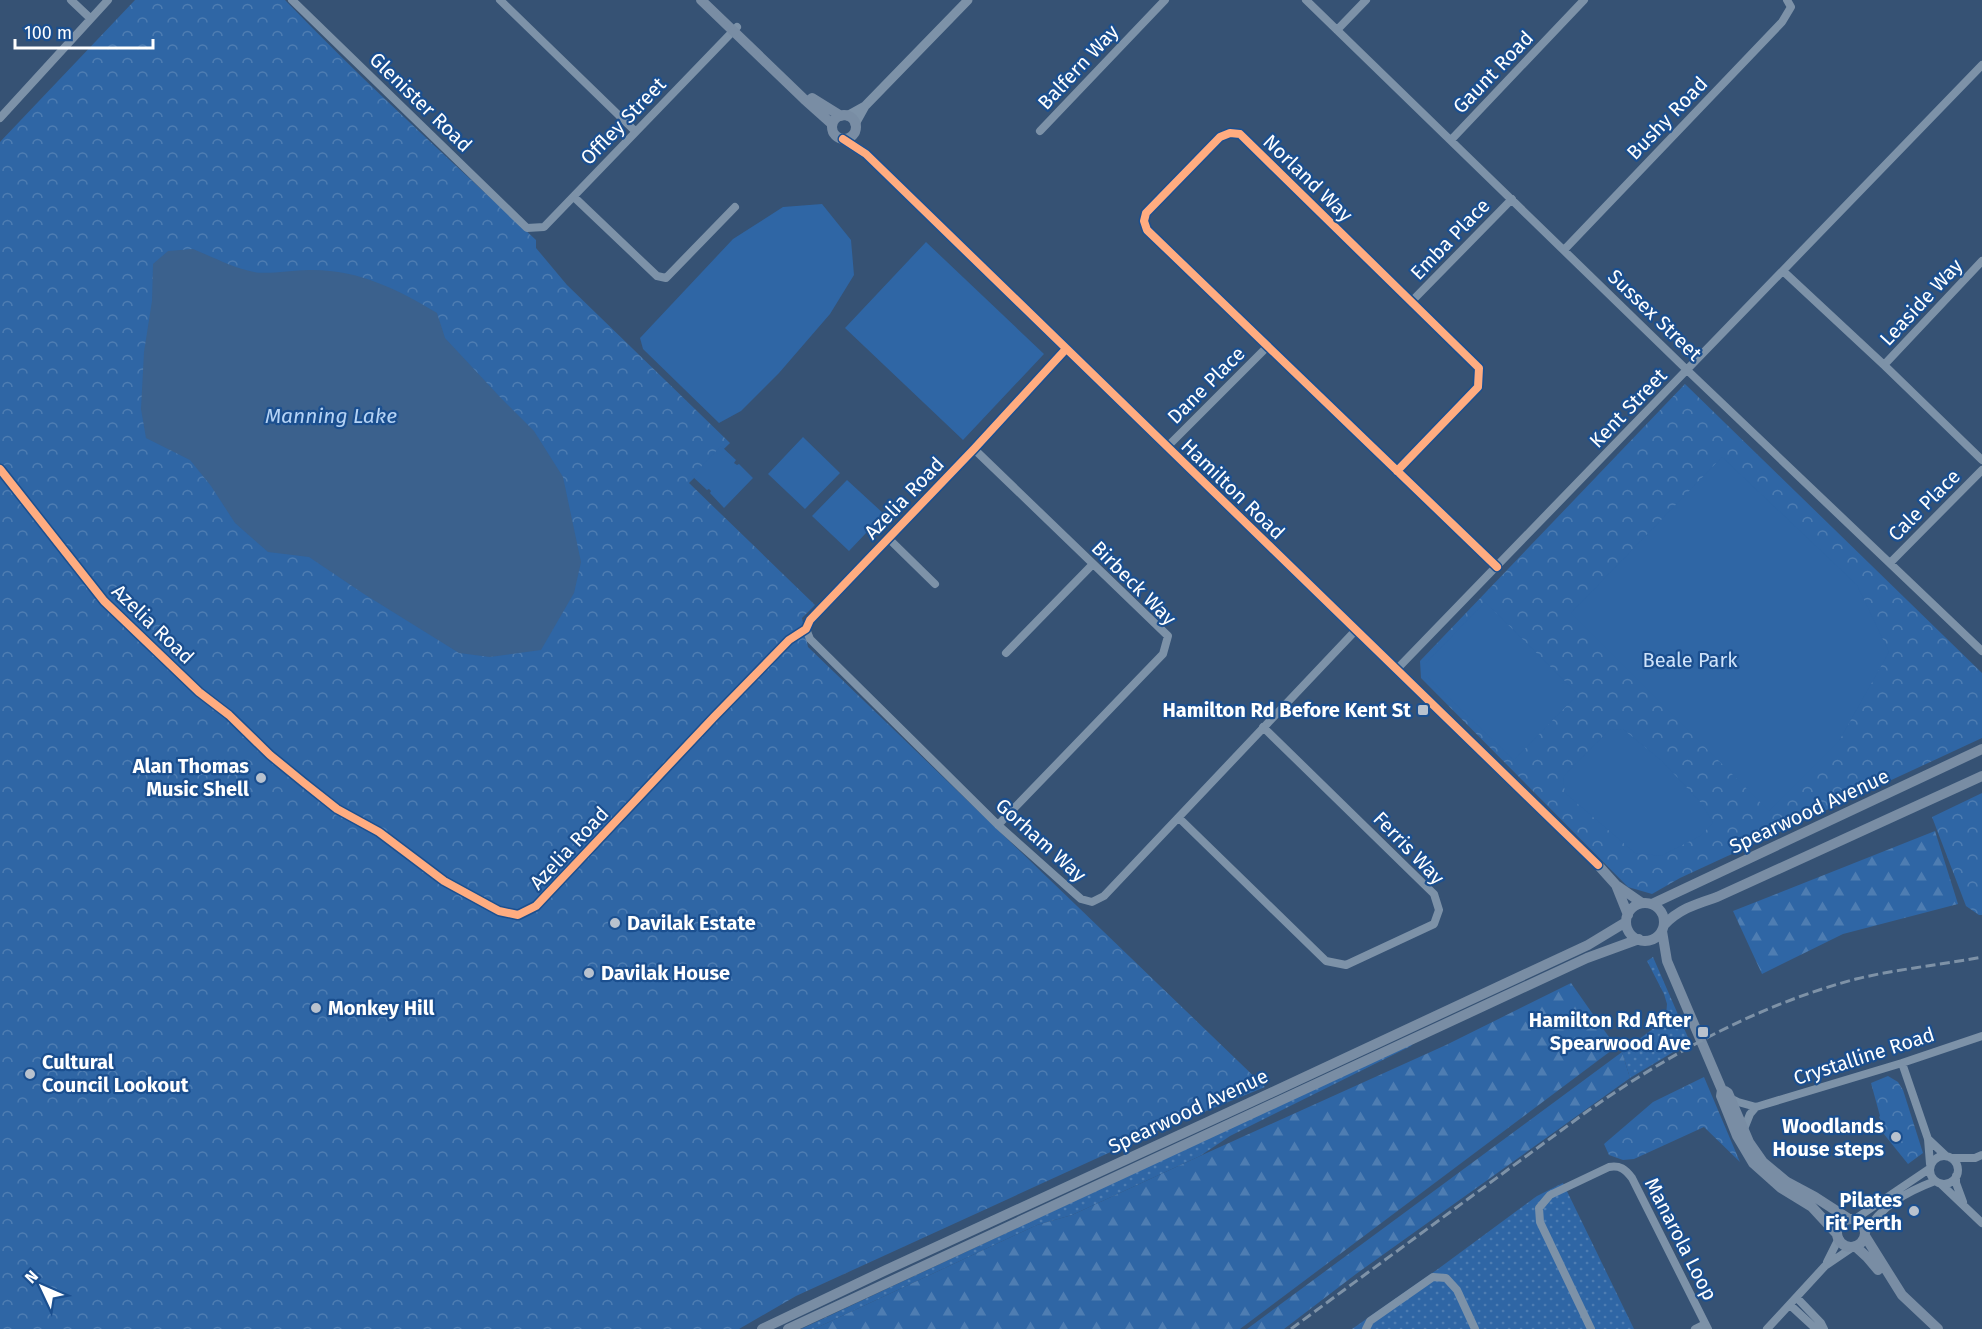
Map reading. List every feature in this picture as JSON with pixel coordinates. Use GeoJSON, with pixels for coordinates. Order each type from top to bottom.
{"type":"FeatureCollection","features":[{"type":"Feature","properties":{"kind":"main road"},"geometry":{"type":"LineString","coordinates":[[701,0],[735,29],[812,98],[852,119],[856,126],[853,135],[843,140],[834,135],[832,124],[735,29],[711,0]]}},
{"type":"Feature","properties":{"kind":"main road"},"geometry":{"type":"LineString","coordinates":[[832,124],[835,119],[844,116]]}},
{"type":"Feature","properties":{"kind":"main road","name":"Hamilton Road"},"geometry":{"type":"LineString","coordinates":[[856,126],[866,154]]}},
{"type":"Feature","properties":{"kind":"main road","name":"Hamilton Road"},"geometry":{"type":"LineString","coordinates":[[843,140],[866,154],[1397,669],[1616,885],[1647,904]]}},
{"type":"Feature","properties":{"kind":"main road","name":"Spearwood Avenue"},"geometry":{"type":"LineString","coordinates":[[1647,904],[1982,749]]}},
{"type":"Feature","properties":{"kind":"main road","name":"Spearwood Avenue"},"geometry":{"type":"LineString","coordinates":[[1663,928],[1677,912],[1689,906],[1717,897],[1982,776]]}},
{"type":"Feature","properties":{"kind":"main road","name":"Hamilton Road"},"geometry":{"type":"LineString","coordinates":[[1616,885],[1627,918]]}},
{"type":"Feature","properties":{"kind":"main road"},"geometry":{"type":"LineString","coordinates":[[1667,961],[1644,940],[1630,932],[1627,918],[1631,909],[1647,904],[1663,915],[1667,961],[1726,1094],[1756,1154],[1775,1174],[1863,1226],[1865,1234],[1902,1295],[1938,1329]]}},
{"type":"Feature","properties":{"kind":"main road","name":"Spearwood Avenue"},"geometry":{"type":"LineString","coordinates":[[762,1329],[1587,945],[1627,918]]}},
{"type":"Feature","properties":{"kind":"main road"},"geometry":{"type":"LineString","coordinates":[[1644,940],[1663,928]]}},
{"type":"Feature","properties":{"kind":"main road","name":"Spearwood Avenue"},"geometry":{"type":"LineString","coordinates":[[788,1329],[1576,963],[1644,940]]}},
{"type":"Feature","properties":{"kind":"main road"},"geometry":{"type":"LineString","coordinates":[[1726,1094],[1721,1096],[1737,1136],[1753,1163],[1781,1188],[1812,1207],[1845,1245],[1854,1246],[1861,1243],[1865,1234]]}},
{"type":"Feature","properties":{"kind":"main road"},"geometry":{"type":"LineString","coordinates":[[1838,1236],[1839,1226],[1852,1219]]}},
{"type":"Feature","properties":{"kind":"main road"},"geometry":{"type":"LineString","coordinates":[[1854,1246],[1871,1260],[1897,1300],[1928,1329]]}},
{"type":"Feature","properties":{"kind":"street"},"geometry":{"type":"LineString","coordinates":[[71,0],[90,18]]}},
{"type":"Feature","properties":{"kind":"street"},"geometry":{"type":"LineString","coordinates":[[0,118],[108,0]]}},
{"type":"Feature","properties":{"kind":"street","name":"Glenister Road"},"geometry":{"type":"LineString","coordinates":[[292,0],[527,228]]}},
{"type":"Feature","properties":{"kind":"street"},"geometry":{"type":"LineString","coordinates":[[501,0],[635,131]]}},
{"type":"Feature","properties":{"kind":"street"},"geometry":{"type":"LineString","coordinates":[[856,126],[865,106],[968,0]]}},
{"type":"Feature","properties":{"kind":"street","name":"Balfern Way"},"geometry":{"type":"LineString","coordinates":[[1040,131],[1165,0]]}},
{"type":"Feature","properties":{"kind":"street","name":"Sussex Street"},"geometry":{"type":"LineString","coordinates":[[1306,0],[1982,651]]}},
{"type":"Feature","properties":{"kind":"street"},"geometry":{"type":"LineString","coordinates":[[1337,30],[1366,0]]}},
{"type":"Feature","properties":{"kind":"street","name":"Gaunt Road"},"geometry":{"type":"LineString","coordinates":[[1451,140],[1584,0]]}},
{"type":"Feature","properties":{"kind":"street","name":"Bushy Road"},"geometry":{"type":"LineString","coordinates":[[1564,250],[1782,22],[1789,4]]}},
{"type":"Feature","properties":{"kind":"street","name":"Offley Street"},"geometry":{"type":"LineString","coordinates":[[527,228],[544,227],[735,29]]}},
{"type":"Feature","properties":{"kind":"street","name":"Kent Street"},"geometry":{"type":"LineString","coordinates":[[1397,669],[1982,65]]}},
{"type":"Feature","properties":{"kind":"street"},"geometry":{"type":"LineString","coordinates":[[844,116],[865,106]]}},
{"type":"Feature","properties":{"kind":"street","name":"Norland Way"},"geometry":{"type":"LineString","coordinates":[[1397,471],[1478,387],[1479,368],[1240,135],[1230,133],[1220,137],[1146,213],[1144,221],[1148,230],[1397,471],[1497,567]]}},
{"type":"Feature","properties":{"kind":"street"},"geometry":{"type":"LineString","coordinates":[[574,196],[657,276],[666,278],[735,207]]}},
{"type":"Feature","properties":{"kind":"street","name":"Emba Place"},"geometry":{"type":"LineString","coordinates":[[1412,301],[1512,199]]}},
{"type":"Feature","properties":{"kind":"street","name":"Leaside Way"},"geometry":{"type":"LineString","coordinates":[[1884,365],[1982,261]]}},
{"type":"Feature","properties":{"kind":"street","name":"Leaside Way"},"geometry":{"type":"LineString","coordinates":[[1783,271],[1982,460]]}},
{"type":"Feature","properties":{"kind":"street","name":"Dane Place"},"geometry":{"type":"LineString","coordinates":[[1167,447],[1268,346]]}},
{"type":"Feature","properties":{"kind":"street","name":"Azelia Road"},"geometry":{"type":"LineString","coordinates":[[0,469],[104,601],[199,692],[229,715],[270,754],[337,809],[379,832],[444,881],[499,911],[518,915],[536,906],[744,686],[789,640],[806,629],[810,620],[1066,350]]}},
{"type":"Feature","properties":{"kind":"street","name":"Birbeck Way"},"geometry":{"type":"LineString","coordinates":[[974,449],[1168,636],[1163,654],[998,825]]}},
{"type":"Feature","properties":{"kind":"street","name":"Cale Place"},"geometry":{"type":"LineString","coordinates":[[1890,563],[1982,470]]}},
{"type":"Feature","properties":{"kind":"street"},"geometry":{"type":"LineString","coordinates":[[888,538],[935,584]]}},
{"type":"Feature","properties":{"kind":"street"},"geometry":{"type":"LineString","coordinates":[[1006,653],[1093,564]]}},
{"type":"Feature","properties":{"kind":"street","name":"Gorham Way"},"geometry":{"type":"LineString","coordinates":[[806,629],[810,639],[998,825],[1081,900],[1092,902],[1104,896],[1356,630]]}},
{"type":"Feature","properties":{"kind":"street","name":"Ferris Way"},"geometry":{"type":"LineString","coordinates":[[1179,818],[1326,961],[1346,965],[1434,924],[1439,910],[1434,894],[1263,727]]}},
{"type":"Feature","properties":{"kind":"street","name":"Crystalline Road"},"geometry":{"type":"LineString","coordinates":[[1756,1107],[1982,1036]]}},
{"type":"Feature","properties":{"kind":"street"},"geometry":{"type":"LineString","coordinates":[[1902,1063],[1928,1139],[1932,1178],[1964,1204],[1982,1223]]}},
{"type":"Feature","properties":{"kind":"street"},"geometry":{"type":"LineString","coordinates":[[1726,1094],[1738,1102],[1756,1107],[1743,1130]]}},
{"type":"Feature","properties":{"kind":"street"},"geometry":{"type":"LineString","coordinates":[[1928,1139],[1956,1162],[1956,1183],[1964,1204]]}},
{"type":"Feature","properties":{"kind":"street"},"geometry":{"type":"LineString","coordinates":[[1852,1219],[1930,1167],[1936,1157],[1978,1157]]}},
{"type":"Feature","properties":{"kind":"street"},"geometry":{"type":"LineString","coordinates":[[1865,1234],[1889,1204],[1906,1193],[1938,1182],[1949,1183],[1978,1157]]}},
{"type":"Feature","properties":{"kind":"street","name":"Manarola Loop"},"geometry":{"type":"LineString","coordinates":[[1591,1329],[1540,1222],[1539,1208],[1550,1195],[1609,1167],[1618,1166],[1632,1178],[1706,1326]]}},
{"type":"Feature","properties":{"kind":"street"},"geometry":{"type":"LineString","coordinates":[[1825,1266],[1838,1236]]}},
{"type":"Feature","properties":{"kind":"street"},"geometry":{"type":"LineString","coordinates":[[1767,1329],[1825,1266],[1854,1246]]}},
{"type":"Feature","properties":{"kind":"street"},"geometry":{"type":"LineString","coordinates":[[1366,1329],[1370,1321],[1433,1277],[1446,1278],[1457,1290],[1475,1329]]}},
{"type":"Feature","properties":{"kind":"street"},"geometry":{"type":"LineString","coordinates":[[1797,1298],[1824,1329]]}},
{"type":"Feature","properties":{"kind":"street"},"geometry":{"type":"LineString","coordinates":[[1790,1305],[1816,1329]]}},
{"type":"Feature","properties":{"kind":"street"},"geometry":{"type":"LineString","coordinates":[[1695,1329],[1706,1326]]}},
{"type":"Feature","properties":{"kind":"green space"},"geometry":{"type":"Polygon","coordinates":[[[135,0],[285,0],[377,92],[536,240],[536,248],[567,285],[730,443],[689,483],[815,605],[802,618],[808,647],[1265,1087],[1150,1134],[796,1296],[739,1329],[0,1329],[0,142],[135,0]]]}},
{"type":"Feature","properties":{"kind":"green space"},"geometry":{"type":"Polygon","coordinates":[[[822,204],[851,240],[854,275],[830,314],[779,373],[741,411],[719,423],[643,349],[640,338],[733,239],[783,207],[822,204]]]}},
{"type":"Feature","properties":{"kind":"green space"},"geometry":{"type":"Polygon","coordinates":[[[926,242],[1044,354],[963,440],[845,328],[926,242]]]}},
{"type":"Feature","properties":{"kind":"green space","name":"Beale Park"},"geometry":{"type":"Polygon","coordinates":[[[1685,384],[1982,673],[1982,738],[1680,878],[1652,894],[1628,887],[1421,678],[1420,661],[1685,384]]]}},
{"type":"Feature","properties":{"kind":"green space"},"geometry":{"type":"Polygon","coordinates":[[[803,437],[840,473],[805,509],[768,474],[803,437]]]}},
{"type":"Feature","properties":{"kind":"green space"},"geometry":{"type":"Polygon","coordinates":[[[721,446],[736,460],[734,463],[739,464],[753,478],[724,508],[709,489],[707,490],[692,476],[721,446]]]}},
{"type":"Feature","properties":{"kind":"green space"},"geometry":{"type":"Polygon","coordinates":[[[1722,457],[1857,585],[1889,652],[1839,741],[1769,811],[1571,613],[1722,457]]]}},
{"type":"Feature","properties":{"kind":"green space"},"geometry":{"type":"Polygon","coordinates":[[[847,480],[884,514],[849,551],[812,516],[847,480]]]}},
{"type":"Feature","properties":{"kind":"green space"},"geometry":{"type":"Polygon","coordinates":[[[1485,602],[1578,694],[1514,760],[1426,676],[1426,663],[1485,602]]]}},
{"type":"Feature","properties":{"kind":"green space"},"geometry":{"type":"Polygon","coordinates":[[[1610,729],[1624,730],[1662,761],[1702,804],[1713,823],[1700,836],[1661,856],[1635,853],[1565,793],[1563,777],[1610,729]]]}},
{"type":"Feature","properties":{"kind":"green space"},"geometry":{"type":"Polygon","coordinates":[[[1982,793],[1982,915],[1979,915],[1966,906],[1932,817],[1982,793]]]}},
{"type":"Feature","properties":{"kind":"green space"},"geometry":{"type":"Polygon","coordinates":[[[1935,831],[1958,904],[1843,934],[1762,974],[1733,911],[1935,831]]]}},
{"type":"Feature","properties":{"kind":"green space"},"geometry":{"type":"Polygon","coordinates":[[[1653,957],[1690,1042],[1630,1078],[1622,1052],[1658,1025],[1666,1016],[1667,1004],[1664,994],[1647,961],[1653,957]]]}},
{"type":"Feature","properties":{"kind":"green space"},"geometry":{"type":"Polygon","coordinates":[[[1571,983],[1616,1047],[1240,1329],[814,1329],[1037,1225],[1072,1215],[1446,1045],[1571,983]]]}},
{"type":"Feature","properties":{"kind":"green space"},"geometry":{"type":"Polygon","coordinates":[[[1414,1042],[1411,1046],[1230,1136],[1200,1156],[1072,1215],[1037,1225],[814,1329],[801,1329],[1414,1042]]]}},
{"type":"Feature","properties":{"kind":"green space"},"geometry":{"type":"Polygon","coordinates":[[[1622,1052],[1630,1078],[1356,1274],[1284,1329],[1247,1329],[1622,1052]]]}},
{"type":"Feature","properties":{"kind":"green space"},"geometry":{"type":"Polygon","coordinates":[[[1888,1076],[1898,1082],[1903,1090],[1923,1153],[1908,1164],[1879,1128],[1882,1123],[1871,1083],[1888,1076]]]}},
{"type":"Feature","properties":{"kind":"green space"},"geometry":{"type":"Polygon","coordinates":[[[1704,1077],[1740,1162],[1704,1127],[1634,1159],[1623,1160],[1609,1155],[1604,1144],[1653,1102],[1704,1077]]]}},
{"type":"Feature","properties":{"kind":"green space"},"geometry":{"type":"Polygon","coordinates":[[[1563,1183],[1634,1329],[1352,1329],[1537,1196],[1563,1183]]]}},
{"type":"Feature","properties":{"kind":"water","name":"Manning Lake"},"geometry":{"type":"Polygon","coordinates":[[[193,249],[254,272],[313,270],[346,273],[393,289],[437,313],[445,338],[534,431],[563,477],[581,562],[574,593],[541,650],[490,657],[459,653],[309,557],[268,552],[235,523],[211,486],[190,460],[146,438],[141,409],[144,352],[152,301],[153,264],[168,251],[193,249]]]}},
{"type":"Feature","properties":{"kind":"railway"},"geometry":{"type":"LineString","coordinates":[[1291,1329],[1589,1110],[1684,1050],[1750,1017],[1820,990],[1856,979],[1982,957]]}},
{"type":"Feature","properties":{"kind":"cycle path"},"geometry":{"type":"LineString","coordinates":[[1397,471],[1478,387],[1479,368],[1240,134],[1230,133],[1220,137],[1146,213],[1144,221],[1147,230],[1497,567]]}},
{"type":"Feature","properties":{"kind":"cycle path"},"geometry":{"type":"LineString","coordinates":[[843,139],[866,154],[1598,865]]}},
{"type":"Feature","properties":{"kind":"cycle path"},"geometry":{"type":"LineString","coordinates":[[0,469],[104,601],[199,692],[229,715],[270,755],[337,809],[379,832],[444,881],[499,911],[518,915],[536,906],[789,640],[806,629],[810,620],[1066,349]]}},
{"type":"Feature","properties":{"kind":"place","name":"Hamilton Rd Before Kent St"},"geometry":{"type":"Point","coordinates":[1423,710]}},
{"type":"Feature","properties":{"kind":"place","name":"Alan Thomas Music Shell"},"geometry":{"type":"Point","coordinates":[261,778]}},
{"type":"Feature","properties":{"kind":"place","name":"Davilak Estate"},"geometry":{"type":"Point","coordinates":[615,923]}},
{"type":"Feature","properties":{"kind":"place","name":"Davilak House"},"geometry":{"type":"Point","coordinates":[589,973]}},
{"type":"Feature","properties":{"kind":"place","name":"Monkey Hill"},"geometry":{"type":"Point","coordinates":[316,1008]}},
{"type":"Feature","properties":{"kind":"place","name":"Hamilton Rd After Spearwood Ave"},"geometry":{"type":"Point","coordinates":[1703,1032]}},
{"type":"Feature","properties":{"kind":"place","name":"Cultural Council Lookout"},"geometry":{"type":"Point","coordinates":[30,1074]}},
{"type":"Feature","properties":{"kind":"place","name":"Woodlands House steps"},"geometry":{"type":"Point","coordinates":[1896,1137]}},
{"type":"Feature","properties":{"kind":"place","name":"Pilates Fit Perth"},"geometry":{"type":"Point","coordinates":[1914,1211]}}]}
